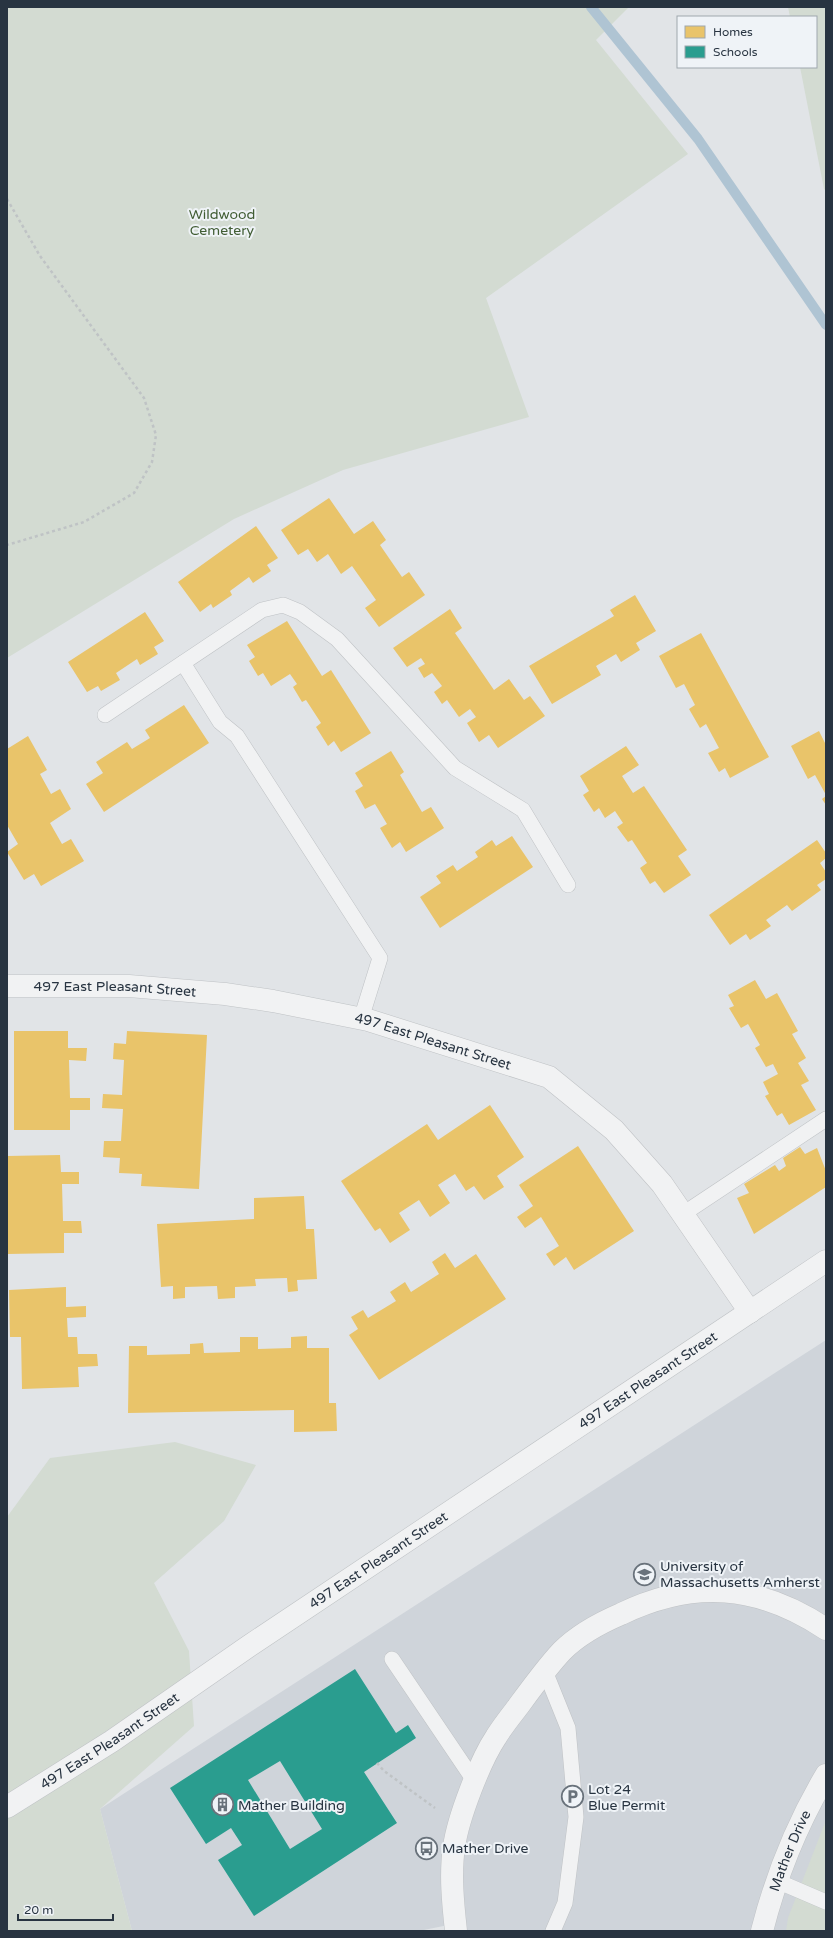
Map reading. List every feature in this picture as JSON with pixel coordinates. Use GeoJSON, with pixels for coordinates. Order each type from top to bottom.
{"type":"FeatureCollection","features":[{"type":"Feature","properties":{"kind":"street","name":"497 East Pleasant Street"},"geometry":{"type":"LineString","coordinates":[[7,986],[129,986],[225,994],[273,1001],[361,1019],[549,1077],[614,1130],[662,1184],[750,1312]]}},
{"type":"Feature","properties":{"kind":"street","name":"497 East Pleasant Street"},"geometry":{"type":"LineString","coordinates":[[7,1808],[112,1741],[256,1642],[826,1261]]}},
{"type":"Feature","properties":{"kind":"street"},"geometry":{"type":"LineString","coordinates":[[456,1931],[453,1906],[454,1846],[474,1782],[495,1738],[545,1671],[563,1650],[597,1625],[641,1604],[670,1595],[695,1591],[728,1591],[780,1603],[826,1629]]}},
{"type":"Feature","properties":{"kind":"street","name":"Mather Drive"},"geometry":{"type":"LineString","coordinates":[[762,1931],[777,1881],[792,1840],[811,1800],[826,1775]]}},
{"type":"Feature","properties":{"kind":"lane"},"geometry":{"type":"LineString","coordinates":[[105,715],[262,610],[283,605],[300,612],[337,639],[455,768],[488,790],[523,810],[568,885]]}},
{"type":"Feature","properties":{"kind":"lane"},"geometry":{"type":"LineString","coordinates":[[183,663],[220,722],[237,736],[380,958],[361,1019]]}},
{"type":"Feature","properties":{"kind":"lane"},"geometry":{"type":"LineString","coordinates":[[683,1214],[826,1119]]}},
{"type":"Feature","properties":{"kind":"lane"},"geometry":{"type":"LineString","coordinates":[[392,1659],[474,1782]]}},
{"type":"Feature","properties":{"kind":"lane"},"geometry":{"type":"LineString","coordinates":[[545,1671],[568,1728],[576,1817],[565,1903],[553,1931]]}},
{"type":"Feature","properties":{"kind":"lane"},"geometry":{"type":"LineString","coordinates":[[777,1881],[826,1902]]}},
{"type":"Feature","properties":{"kind":"path"},"geometry":{"type":"LineString","coordinates":[[7,199],[40,256],[144,398],[156,435],[152,462],[134,494],[84,522],[7,545]]}},
{"type":"Feature","properties":{"kind":"path"},"geometry":{"type":"LineString","coordinates":[[377,1763],[384,1771],[440,1811]]}},
{"type":"Feature","properties":{"kind":"shaded area","name":"University of Massachusetts Amherst"},"geometry":{"type":"Polygon","coordinates":[[[826,1340],[826,1931],[466,1931],[463,1922],[419,1931],[132,1931],[100,1809],[826,1340]]]}},
{"type":"Feature","properties":{"kind":"green space","name":"Wildwood Cemetery"},"geometry":{"type":"Polygon","coordinates":[[[7,7],[629,7],[596,40],[688,154],[486,298],[529,417],[343,470],[234,519],[7,658],[7,7]]]}},
{"type":"Feature","properties":{"kind":"green space"},"geometry":{"type":"Polygon","coordinates":[[[788,7],[826,7],[826,191],[824,189],[800,68],[817,68],[817,16],[790,16],[788,7]]]}},
{"type":"Feature","properties":{"kind":"green space"},"geometry":{"type":"Polygon","coordinates":[[[175,1442],[256,1465],[224,1521],[154,1583],[189,1651],[194,1726],[100,1809],[132,1931],[7,1931],[7,1517],[50,1458],[175,1442]]]}},
{"type":"Feature","properties":{"kind":"green space"},"geometry":{"type":"Polygon","coordinates":[[[826,1820],[826,1931],[786,1931],[788,1918],[826,1820]]]}},
{"type":"Feature","properties":{"kind":"building: Homes"},"geometry":{"type":"Polygon","coordinates":[[[329,498],[354,534],[373,521],[386,540],[380,545],[402,577],[409,572],[425,595],[379,627],[365,608],[376,600],[352,566],[341,574],[328,554],[317,562],[308,549],[298,555],[281,530],[329,498]]]}},
{"type":"Feature","properties":{"kind":"building: Homes"},"geometry":{"type":"Polygon","coordinates":[[[256,526],[278,558],[267,565],[271,571],[253,583],[249,577],[230,591],[232,595],[213,608],[211,604],[200,612],[178,582],[256,526]]]}},
{"type":"Feature","properties":{"kind":"building: Homes"},"geometry":{"type":"Polygon","coordinates":[[[635,595],[656,631],[636,643],[640,650],[621,662],[616,654],[596,666],[601,675],[552,704],[529,666],[614,616],[610,610],[635,595]]]}},
{"type":"Feature","properties":{"kind":"building: Homes"},"geometry":{"type":"Polygon","coordinates":[[[450,609],[462,628],[455,633],[494,690],[509,679],[524,700],[530,696],[545,716],[498,748],[489,735],[479,742],[467,723],[476,717],[470,709],[459,717],[447,700],[442,704],[434,692],[442,686],[432,673],[424,678],[418,668],[425,664],[421,658],[407,667],[393,648],[450,609]]]}},
{"type":"Feature","properties":{"kind":"building: Homes"},"geometry":{"type":"Polygon","coordinates":[[[145,612],[164,641],[154,647],[158,654],[140,665],[137,659],[116,673],[120,680],[101,691],[98,686],[87,692],[68,662],[145,612]]]}},
{"type":"Feature","properties":{"kind":"building: Homes"},"geometry":{"type":"Polygon","coordinates":[[[287,621],[322,676],[331,670],[371,733],[341,752],[334,741],[328,746],[316,727],[321,723],[306,700],[302,702],[293,687],[297,684],[290,674],[271,686],[263,673],[258,676],[249,661],[255,657],[247,645],[287,621]]]}},
{"type":"Feature","properties":{"kind":"building: Homes"},"geometry":{"type":"Polygon","coordinates":[[[701,633],[769,757],[730,778],[725,768],[719,772],[708,753],[719,748],[706,724],[700,728],[689,709],[695,705],[684,684],[676,688],[659,656],[701,633]]]}},
{"type":"Feature","properties":{"kind":"building: Homes"},"geometry":{"type":"Polygon","coordinates":[[[184,705],[209,743],[104,812],[86,784],[103,773],[96,762],[127,742],[132,749],[150,738],[145,730],[184,705]]]}},
{"type":"Feature","properties":{"kind":"building: Homes"},"geometry":{"type":"Polygon","coordinates":[[[819,731],[826,745],[826,795],[815,775],[808,779],[791,746],[819,731]]]}},
{"type":"Feature","properties":{"kind":"building: Homes"},"geometry":{"type":"Polygon","coordinates":[[[28,736],[47,770],[40,774],[51,794],[60,789],[71,809],[50,823],[62,844],[71,839],[84,861],[41,886],[34,874],[24,880],[7,852],[18,844],[7,825],[7,749],[28,736]]]}},
{"type":"Feature","properties":{"kind":"building: Homes"},"geometry":{"type":"Polygon","coordinates":[[[626,746],[639,765],[622,776],[633,793],[644,786],[687,850],[678,856],[691,875],[664,893],[655,881],[650,884],[640,868],[647,863],[632,840],[628,842],[617,827],[623,823],[615,811],[605,818],[599,808],[594,812],[583,795],[589,791],[580,776],[626,746]]]}},
{"type":"Feature","properties":{"kind":"building: Homes"},"geometry":{"type":"Polygon","coordinates":[[[391,751],[404,772],[400,775],[422,812],[431,807],[444,828],[406,852],[400,842],[392,848],[380,828],[387,824],[375,804],[365,809],[355,791],[363,786],[355,773],[391,751]]]}},
{"type":"Feature","properties":{"kind":"building: Homes"},"geometry":{"type":"Polygon","coordinates":[[[826,796],[826,805],[822,799],[826,796]]]}},
{"type":"Feature","properties":{"kind":"building: Homes"},"geometry":{"type":"Polygon","coordinates":[[[512,836],[533,867],[440,928],[420,897],[441,883],[436,876],[453,865],[457,871],[478,857],[475,852],[492,840],[496,846],[512,836]]]}},
{"type":"Feature","properties":{"kind":"building: Homes"},"geometry":{"type":"Polygon","coordinates":[[[817,840],[826,853],[826,858],[820,863],[826,872],[826,879],[817,885],[821,890],[792,911],[787,905],[766,920],[771,926],[750,940],[746,934],[730,945],[709,915],[817,840]]]}},
{"type":"Feature","properties":{"kind":"building: Homes"},"geometry":{"type":"Polygon","coordinates":[[[755,980],[766,999],[777,993],[798,1031],[792,1034],[806,1058],[798,1063],[809,1081],[801,1085],[816,1110],[789,1125],[782,1113],[777,1116],[765,1096],[769,1094],[763,1082],[778,1074],[773,1064],[766,1067],[755,1048],[760,1045],[748,1024],[741,1028],[729,1008],[734,1006],[728,995],[755,980]]]}},
{"type":"Feature","properties":{"kind":"building: Homes"},"geometry":{"type":"Polygon","coordinates":[[[14,1031],[68,1031],[68,1048],[87,1048],[86,1061],[69,1060],[70,1098],[90,1098],[90,1110],[70,1110],[70,1130],[14,1130],[14,1031]]]}},
{"type":"Feature","properties":{"kind":"building: Homes"},"geometry":{"type":"Polygon","coordinates":[[[127,1031],[207,1035],[199,1189],[141,1186],[142,1174],[119,1173],[120,1158],[103,1157],[104,1141],[121,1141],[123,1109],[102,1108],[103,1094],[122,1095],[124,1060],[113,1059],[114,1043],[126,1044],[127,1031]]]}},
{"type":"Feature","properties":{"kind":"building: Homes"},"geometry":{"type":"Polygon","coordinates":[[[490,1105],[524,1157],[497,1176],[504,1187],[484,1200],[474,1186],[466,1191],[455,1174],[438,1185],[450,1203],[430,1217],[419,1200],[399,1213],[410,1230],[390,1243],[380,1228],[375,1231],[341,1181],[427,1124],[438,1140],[490,1105]]]}},
{"type":"Feature","properties":{"kind":"building: Homes"},"geometry":{"type":"Polygon","coordinates":[[[578,1146],[634,1231],[574,1270],[566,1257],[554,1266],[546,1254],[559,1246],[541,1217],[525,1228],[517,1217],[533,1206],[519,1185],[578,1146]]]}},
{"type":"Feature","properties":{"kind":"building: Homes"},"geometry":{"type":"Polygon","coordinates":[[[800,1147],[805,1154],[817,1148],[826,1171],[826,1187],[754,1234],[737,1198],[749,1193],[744,1184],[775,1165],[779,1171],[786,1166],[783,1158],[800,1147]]]}},
{"type":"Feature","properties":{"kind":"building: Homes"},"geometry":{"type":"Polygon","coordinates":[[[60,1155],[61,1172],[79,1172],[79,1184],[62,1184],[63,1221],[81,1221],[82,1233],[64,1233],[64,1253],[7,1254],[7,1156],[60,1155]]]}},
{"type":"Feature","properties":{"kind":"building: Homes"},"geometry":{"type":"Polygon","coordinates":[[[304,1196],[306,1229],[314,1229],[317,1279],[297,1280],[298,1291],[288,1292],[287,1278],[255,1279],[256,1286],[235,1287],[235,1298],[218,1299],[217,1286],[185,1287],[185,1298],[173,1299],[173,1286],[161,1287],[157,1224],[254,1219],[254,1198],[304,1196]]]}},
{"type":"Feature","properties":{"kind":"building: Homes"},"geometry":{"type":"Polygon","coordinates":[[[445,1253],[455,1268],[476,1254],[506,1299],[379,1380],[349,1335],[358,1329],[351,1317],[363,1310],[368,1318],[396,1301],[390,1292],[405,1282],[411,1292],[439,1274],[432,1262],[445,1253]]]}},
{"type":"Feature","properties":{"kind":"building: Homes"},"geometry":{"type":"Polygon","coordinates":[[[66,1287],[66,1307],[86,1306],[86,1317],[67,1318],[68,1337],[77,1337],[78,1354],[97,1354],[98,1366],[78,1367],[79,1387],[22,1389],[21,1337],[10,1337],[9,1290],[66,1287]]]}},
{"type":"Feature","properties":{"kind":"building: Homes"},"geometry":{"type":"Polygon","coordinates":[[[307,1336],[307,1348],[329,1348],[329,1403],[336,1403],[337,1431],[294,1432],[294,1410],[128,1413],[129,1346],[147,1346],[147,1355],[190,1354],[190,1344],[203,1343],[204,1353],[240,1352],[240,1337],[258,1337],[258,1349],[291,1348],[291,1337],[307,1336]]]}},
{"type":"Feature","properties":{"kind":"building: Schools","name":"Mather Building"},"geometry":{"type":"Polygon","coordinates":[[[355,1669],[396,1733],[408,1725],[416,1738],[364,1772],[397,1823],[254,1916],[218,1860],[242,1845],[231,1828],[206,1844],[170,1788],[355,1669]],[[280,1761],[248,1780],[290,1849],[322,1829],[280,1761]]]}},
{"type":"Feature","properties":{"kind":"waterway"},"geometry":{"type":"LineString","coordinates":[[591,7],[698,139],[826,325]]}},
{"type":"Feature","properties":{"kind":"place","name":"University of Massachusetts Amherst"},"geometry":{"type":"Point","coordinates":[644,1574]}},
{"type":"Feature","properties":{"kind":"place","name":"Lot 24 Blue Permit"},"geometry":{"type":"Point","coordinates":[573,1797]}},
{"type":"Feature","properties":{"kind":"place","name":"Mather Building"},"geometry":{"type":"Point","coordinates":[222,1805]}},
{"type":"Feature","properties":{"kind":"place","name":"Mather Drive"},"geometry":{"type":"Point","coordinates":[427,1848]}}]}
